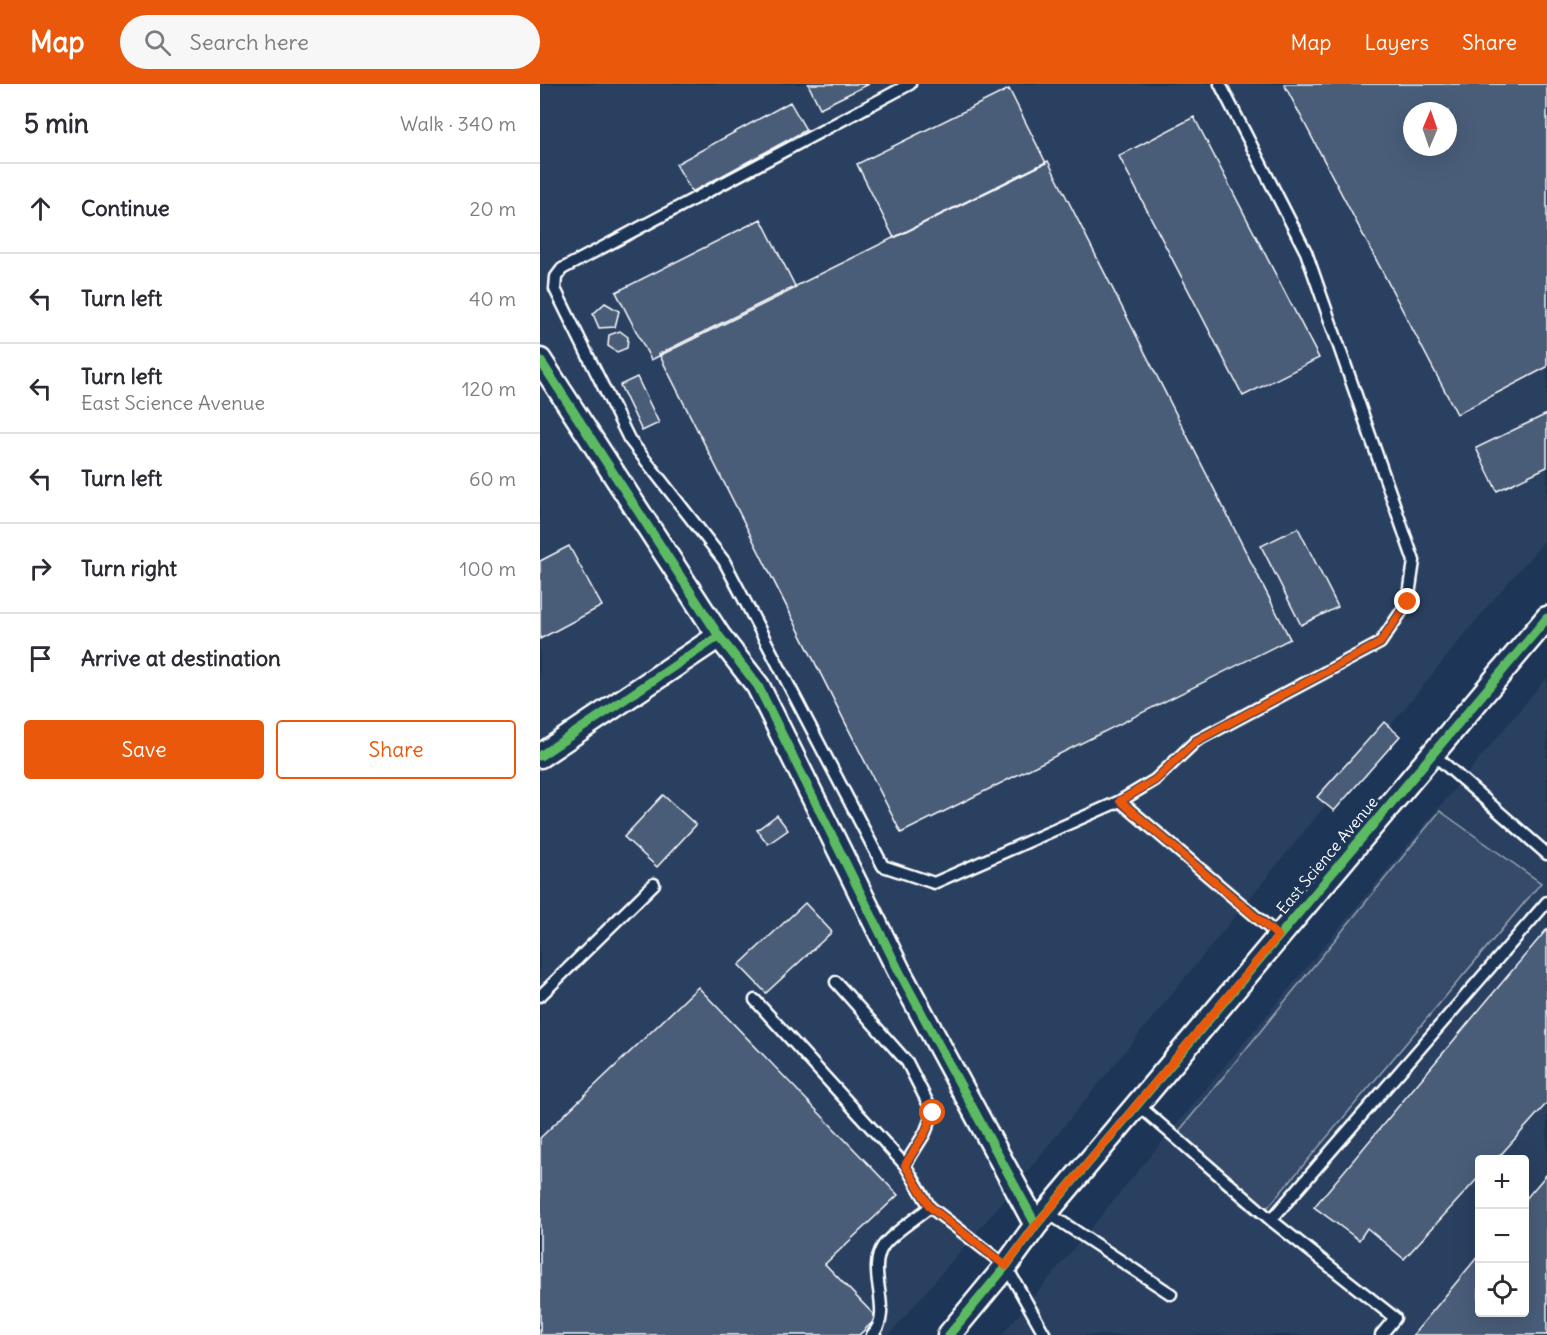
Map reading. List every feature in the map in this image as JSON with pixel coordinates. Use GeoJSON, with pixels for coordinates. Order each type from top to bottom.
{"type":"FeatureCollection","features":[{"type":"Feature","properties":{"kind":"street"},"geometry":{"type":"LineString","coordinates":[[540,360],[718,636],[758,686],[901,975],[1042,1219]]}},
{"type":"Feature","properties":{"kind":"street","name":"East Science Avenue"},"geometry":{"type":"LineString","coordinates":[[949,1335],[1042,1219],[1278,936],[1547,618]]}},
{"type":"Feature","properties":{"kind":"street"},"geometry":{"type":"LineString","coordinates":[[540,756],[718,636]]}},
{"type":"Feature","properties":{"kind":"lane"},"geometry":{"type":"LineString","coordinates":[[910,84],[562,269],[556,277],[555,289],[629,439],[724,561],[883,866],[934,883],[1120,801],[1155,780],[1196,741],[1380,643],[1408,602],[1414,561],[1306,252],[1220,84]]}},
{"type":"Feature","properties":{"kind":"lane"},"geometry":{"type":"LineString","coordinates":[[1432,753],[1547,854]]}},
{"type":"Feature","properties":{"kind":"lane"},"geometry":{"type":"LineString","coordinates":[[1120,801],[1278,936]]}},
{"type":"Feature","properties":{"kind":"lane"},"geometry":{"type":"LineString","coordinates":[[540,996],[654,884]]}},
{"type":"Feature","properties":{"kind":"lane"},"geometry":{"type":"LineString","coordinates":[[1271,1220],[1547,902]]}},
{"type":"Feature","properties":{"kind":"lane"},"geometry":{"type":"LineString","coordinates":[[836,982],[907,1062],[933,1113],[925,1133],[905,1165]]}},
{"type":"Feature","properties":{"kind":"lane"},"geometry":{"type":"LineString","coordinates":[[755,1000],[905,1165],[930,1207],[1006,1266],[1045,1335]]}},
{"type":"Feature","properties":{"kind":"lane"},"geometry":{"type":"LineString","coordinates":[[1138,1105],[1271,1220],[1395,1318],[1381,1335]]}},
{"type":"Feature","properties":{"kind":"lane"},"geometry":{"type":"LineString","coordinates":[[872,1335],[880,1320],[876,1268],[884,1246],[930,1207]]}},
{"type":"Feature","properties":{"kind":"lane"},"geometry":{"type":"LineString","coordinates":[[1042,1219],[1171,1294]]}},
{"type":"Feature","properties":{"kind":"shaded area"},"geometry":{"type":"Polygon","coordinates":[[[540,84],[1547,84],[1547,538],[1487,607],[1004,1200],[889,1335],[540,1335],[540,84]]]}},
{"type":"Feature","properties":{"kind":"shaded area"},"geometry":{"type":"Polygon","coordinates":[[[1547,677],[1547,1335],[1002,1335],[1547,677]]]}},
{"type":"Feature","properties":{"kind":"shaded area"},"geometry":{"type":"Polygon","coordinates":[[[1440,811],[1541,883],[1258,1219],[1171,1141],[1440,811]]]}},
{"type":"Feature","properties":{"kind":"building"},"geometry":{"type":"Polygon","coordinates":[[[808,84],[869,84],[820,108],[808,84]]]}},
{"type":"Feature","properties":{"kind":"building"},"geometry":{"type":"Polygon","coordinates":[[[1284,84],[1547,84],[1547,367],[1457,414],[1284,84]]]}},
{"type":"Feature","properties":{"kind":"building"},"geometry":{"type":"Polygon","coordinates":[[[1009,89],[1046,163],[894,238],[857,164],[1009,89]]]}},
{"type":"Feature","properties":{"kind":"building"},"geometry":{"type":"Polygon","coordinates":[[[790,102],[806,130],[692,192],[676,164],[790,102]]]}},
{"type":"Feature","properties":{"kind":"building"},"geometry":{"type":"Polygon","coordinates":[[[1194,117],[1319,358],[1243,396],[1119,156],[1194,117]]]}},
{"type":"Feature","properties":{"kind":"building"},"geometry":{"type":"Polygon","coordinates":[[[1048,161],[1290,639],[901,833],[659,354],[1048,161]]]}},
{"type":"Feature","properties":{"kind":"building"},"geometry":{"type":"Polygon","coordinates":[[[761,219],[796,288],[651,360],[616,292],[761,219]]]}},
{"type":"Feature","properties":{"kind":"building"},"geometry":{"type":"Polygon","coordinates":[[[605,303],[619,311],[615,327],[599,328],[593,314],[605,303]]]}},
{"type":"Feature","properties":{"kind":"building"},"geometry":{"type":"Polygon","coordinates":[[[620,331],[628,337],[627,348],[617,352],[608,346],[609,335],[620,331]]]}},
{"type":"Feature","properties":{"kind":"building"},"geometry":{"type":"Polygon","coordinates":[[[637,377],[659,423],[642,431],[620,385],[637,377]]]}},
{"type":"Feature","properties":{"kind":"building"},"geometry":{"type":"Polygon","coordinates":[[[1547,414],[1547,467],[1497,491],[1476,448],[1547,414]]]}},
{"type":"Feature","properties":{"kind":"building"},"geometry":{"type":"Polygon","coordinates":[[[1298,528],[1338,607],[1301,625],[1261,546],[1298,528]]]}},
{"type":"Feature","properties":{"kind":"building"},"geometry":{"type":"Polygon","coordinates":[[[569,546],[602,606],[540,639],[540,561],[569,546]]]}},
{"type":"Feature","properties":{"kind":"building"},"geometry":{"type":"Polygon","coordinates":[[[1384,722],[1400,736],[1334,811],[1317,797],[1384,722]]]}},
{"type":"Feature","properties":{"kind":"building"},"geometry":{"type":"Polygon","coordinates":[[[663,795],[696,825],[657,867],[624,837],[663,795]]]}},
{"type":"Feature","properties":{"kind":"building"},"geometry":{"type":"Polygon","coordinates":[[[777,815],[788,830],[768,844],[757,830],[777,815]]]}},
{"type":"Feature","properties":{"kind":"building"},"geometry":{"type":"Polygon","coordinates":[[[805,903],[832,932],[766,993],[739,965],[805,903]]]}},
{"type":"Feature","properties":{"kind":"building"},"geometry":{"type":"Polygon","coordinates":[[[1547,929],[1547,1103],[1500,1155],[1475,1155],[1475,1181],[1404,1259],[1367,1228],[1359,1240],[1314,1207],[1547,929]]]}},
{"type":"Feature","properties":{"kind":"building"},"geometry":{"type":"Polygon","coordinates":[[[698,987],[898,1195],[825,1264],[877,1318],[859,1335],[540,1335],[540,1138],[698,987]]]}},
{"type":"Feature","properties":{"kind":"building"},"geometry":{"type":"Polygon","coordinates":[[[1547,1174],[1547,1335],[1413,1335],[1475,1260],[1475,1317],[1529,1317],[1529,1195],[1547,1174]]]}},
{"type":"Feature","properties":{"kind":"cycle path"},"geometry":{"type":"LineString","coordinates":[[540,360],[719,636],[540,756]]}},
{"type":"Feature","properties":{"kind":"cycle path"},"geometry":{"type":"LineString","coordinates":[[949,1335],[1006,1266],[1036,1225],[1547,618]]}},
{"type":"Feature","properties":{"kind":"cycle path"},"geometry":{"type":"LineString","coordinates":[[719,636],[758,686],[901,975],[1036,1225]]}},
{"type":"Feature","properties":{"kind":"route"},"geometry":{"type":"LineString","coordinates":[[933,1113],[917,1148],[905,1165],[930,1207],[1006,1266],[1036,1225],[1278,936],[1120,801],[1155,780],[1196,741],[1380,643],[1408,602]]}}]}
